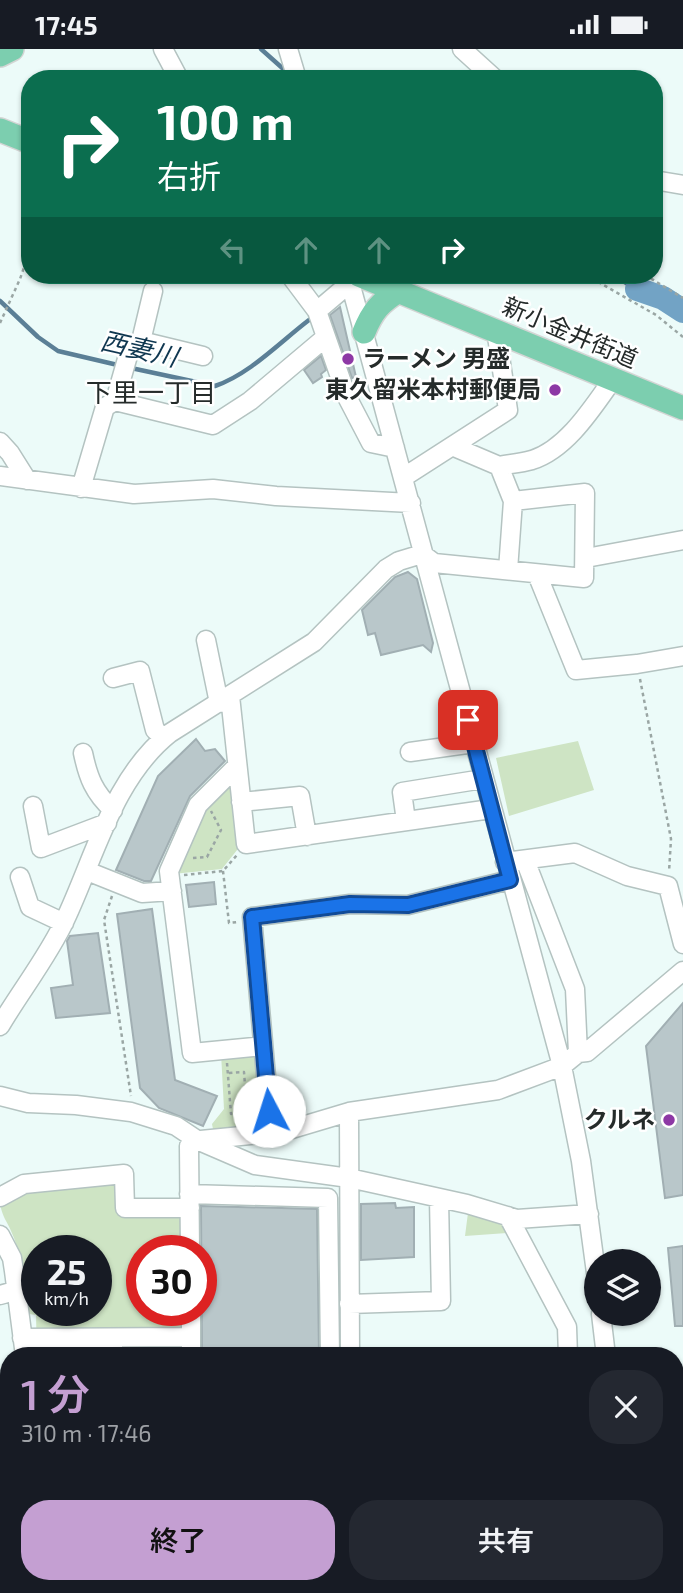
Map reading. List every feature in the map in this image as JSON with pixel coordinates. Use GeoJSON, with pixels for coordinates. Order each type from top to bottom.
{"type":"FeatureCollection","features":[{"type":"Feature","properties":{"kind":"main road"},"geometry":{"type":"LineString","coordinates":[[0,55],[12,49]]}},
{"type":"Feature","properties":{"kind":"main road"},"geometry":{"type":"LineString","coordinates":[[0,130],[21,138]]}},
{"type":"Feature","properties":{"kind":"main road","name":"新小金井街道"},"geometry":{"type":"LineString","coordinates":[[378,284],[683,408]]}},
{"type":"Feature","properties":{"kind":"main road"},"geometry":{"type":"LineString","coordinates":[[364,332],[380,302],[398,291]]}},
{"type":"Feature","properties":{"kind":"street"},"geometry":{"type":"LineString","coordinates":[[163,49],[174,70]]}},
{"type":"Feature","properties":{"kind":"street"},"geometry":{"type":"LineString","coordinates":[[462,49],[485,70]]}},
{"type":"Feature","properties":{"kind":"street"},"geometry":{"type":"LineString","coordinates":[[289,50],[300,70]]}},
{"type":"Feature","properties":{"kind":"street"},"geometry":{"type":"LineString","coordinates":[[663,182],[683,185]]}},
{"type":"Feature","properties":{"kind":"street"},"geometry":{"type":"LineString","coordinates":[[297,284],[317,311],[347,397],[371,443],[394,448]]}},
{"type":"Feature","properties":{"kind":"street"},"geometry":{"type":"LineString","coordinates":[[317,311],[349,284]]}},
{"type":"Feature","properties":{"kind":"street"},"geometry":{"type":"LineString","coordinates":[[358,284],[364,332],[394,448],[572,1107],[593,1249]]}},
{"type":"Feature","properties":{"kind":"street"},"geometry":{"type":"LineString","coordinates":[[116,401],[129,352],[141,341],[153,291]]}},
{"type":"Feature","properties":{"kind":"street"},"geometry":{"type":"LineString","coordinates":[[404,477],[508,410],[496,330]]}},
{"type":"Feature","properties":{"kind":"street"},"geometry":{"type":"LineString","coordinates":[[81,488],[105,407],[116,401],[213,425],[250,401],[326,337]]}},
{"type":"Feature","properties":{"kind":"street"},"geometry":{"type":"LineString","coordinates":[[141,341],[203,356]]}},
{"type":"Feature","properties":{"kind":"street"},"geometry":{"type":"LineString","coordinates":[[452,446],[499,466],[534,459],[580,426],[613,380]]}},
{"type":"Feature","properties":{"kind":"street"},"geometry":{"type":"LineString","coordinates":[[0,442],[27,480]]}},
{"type":"Feature","properties":{"kind":"street"},"geometry":{"type":"LineString","coordinates":[[499,466],[513,501],[508,570]]}},
{"type":"Feature","properties":{"kind":"street"},"geometry":{"type":"LineString","coordinates":[[0,477],[134,494],[213,489],[276,496],[411,503]]}},
{"type":"Feature","properties":{"kind":"street"},"geometry":{"type":"LineString","coordinates":[[2,1013],[64,923],[110,817],[139,764],[164,738],[314,642],[386,569],[399,561],[422,555],[434,563],[584,578],[585,493],[513,501]]}},
{"type":"Feature","properties":{"kind":"street"},"geometry":{"type":"LineString","coordinates":[[586,558],[683,540]]}},
{"type":"Feature","properties":{"kind":"street"},"geometry":{"type":"LineString","coordinates":[[537,574],[576,670],[683,656]]}},
{"type":"Feature","properties":{"kind":"street"},"geometry":{"type":"LineString","coordinates":[[206,640],[224,699],[237,766],[246,844],[491,809]]}},
{"type":"Feature","properties":{"kind":"street"},"geometry":{"type":"LineString","coordinates":[[113,678],[140,671],[155,730],[164,738]]}},
{"type":"Feature","properties":{"kind":"street"},"geometry":{"type":"LineString","coordinates":[[410,752],[474,743]]}},
{"type":"Feature","properties":{"kind":"street"},"geometry":{"type":"LineString","coordinates":[[83,753],[87,772],[110,817]]}},
{"type":"Feature","properties":{"kind":"street"},"geometry":{"type":"LineString","coordinates":[[237,766],[198,805],[169,871],[192,1053],[263,1046]]}},
{"type":"Feature","properties":{"kind":"street"},"geometry":{"type":"LineString","coordinates":[[406,821],[402,792],[484,779]]}},
{"type":"Feature","properties":{"kind":"street"},"geometry":{"type":"LineString","coordinates":[[241,802],[300,796],[307,836]]}},
{"type":"Feature","properties":{"kind":"street"},"geometry":{"type":"LineString","coordinates":[[33,806],[41,848],[110,817]]}},
{"type":"Feature","properties":{"kind":"street"},"geometry":{"type":"LineString","coordinates":[[271,1133],[252,917],[350,904],[408,905],[508,871],[525,860],[575,853],[627,876],[668,886],[683,944]]}},
{"type":"Feature","properties":{"kind":"street"},"geometry":{"type":"LineString","coordinates":[[525,860],[575,989],[578,1053]]}},
{"type":"Feature","properties":{"kind":"street"},"geometry":{"type":"LineString","coordinates":[[87,871],[142,893],[171,884]]}},
{"type":"Feature","properties":{"kind":"street"},"geometry":{"type":"LineString","coordinates":[[20,877],[30,907],[64,923]]}},
{"type":"Feature","properties":{"kind":"street"},"geometry":{"type":"LineString","coordinates":[[193,1143],[282,1132],[349,1112],[498,1090],[562,1066],[578,1053],[587,1052],[683,971]]}},
{"type":"Feature","properties":{"kind":"street"},"geometry":{"type":"LineString","coordinates":[[0,1096],[28,1103],[76,1105],[134,1113],[176,1126],[193,1143],[255,1165],[349,1178],[517,1219],[589,1215]]}},
{"type":"Feature","properties":{"kind":"street"},"geometry":{"type":"LineString","coordinates":[[349,1112],[350,1347]]}},
{"type":"Feature","properties":{"kind":"street"},"geometry":{"type":"LineString","coordinates":[[190,1235],[193,1143]]}},
{"type":"Feature","properties":{"kind":"street"},"geometry":{"type":"LineString","coordinates":[[0,1198],[24,1184],[124,1174],[125,1208],[189,1201],[328,1198],[330,1347]]}},
{"type":"Feature","properties":{"kind":"street"},"geometry":{"type":"LineString","coordinates":[[349,1304],[441,1301],[439,1199]]}},
{"type":"Feature","properties":{"kind":"street"},"geometry":{"type":"LineString","coordinates":[[508,1216],[567,1328],[568,1347]]}},
{"type":"Feature","properties":{"kind":"street"},"geometry":{"type":"LineString","coordinates":[[0,1235],[12,1258],[24,1347]]}},
{"type":"Feature","properties":{"kind":"street"},"geometry":{"type":"LineString","coordinates":[[0,1295],[18,1290]]}},
{"type":"Feature","properties":{"kind":"street"},"geometry":{"type":"LineString","coordinates":[[191,1326],[191,1347]]}},
{"type":"Feature","properties":{"kind":"street"},"geometry":{"type":"LineString","coordinates":[[602,1326],[605,1347]]}},
{"type":"Feature","properties":{"kind":"street"},"geometry":{"type":"LineString","coordinates":[[22,1338],[113,1347],[191,1337]]}},
{"type":"Feature","properties":{"kind":"path"},"geometry":{"type":"LineString","coordinates":[[0,323],[21,273]]}},
{"type":"Feature","properties":{"kind":"path"},"geometry":{"type":"LineString","coordinates":[[602,284],[656,315],[683,337]]}},
{"type":"Feature","properties":{"kind":"path"},"geometry":{"type":"LineString","coordinates":[[660,284],[683,298]]}},
{"type":"Feature","properties":{"kind":"path"},"geometry":{"type":"LineString","coordinates":[[638,664],[671,839],[668,886]]}},
{"type":"Feature","properties":{"kind":"path"},"geometry":{"type":"LineString","coordinates":[[193,858],[207,857],[221,829],[204,799]]}},
{"type":"Feature","properties":{"kind":"path"},"geometry":{"type":"LineString","coordinates":[[171,884],[223,871],[246,844]]}},
{"type":"Feature","properties":{"kind":"path"},"geometry":{"type":"LineString","coordinates":[[223,871],[229,923],[252,921]]}},
{"type":"Feature","properties":{"kind":"path"},"geometry":{"type":"LineString","coordinates":[[117,883],[104,921],[134,1113]]}},
{"type":"Feature","properties":{"kind":"path"},"geometry":{"type":"LineString","coordinates":[[226,1049],[231,1114],[247,1112],[244,1072],[228,1073]]}},
{"type":"Feature","properties":{"kind":"green space"},"geometry":{"type":"Polygon","coordinates":[[[578,741],[594,790],[509,816],[496,758],[578,741]]]}},
{"type":"Feature","properties":{"kind":"green space"},"geometry":{"type":"Polygon","coordinates":[[[234,772],[241,845],[222,869],[173,874],[200,806],[234,772]]]}},
{"type":"Feature","properties":{"kind":"green space"},"geometry":{"type":"Polygon","coordinates":[[[259,1048],[266,1129],[214,1134],[212,1124],[224,1109],[221,1053],[259,1048]]]}},
{"type":"Feature","properties":{"kind":"green space"},"geometry":{"type":"Polygon","coordinates":[[[123,1174],[125,1208],[188,1208],[189,1235],[126,1235],[126,1326],[191,1326],[191,1337],[52,1338],[52,1347],[37,1347],[36,1326],[112,1326],[112,1235],[21,1235],[21,1263],[0,1198],[123,1174]]]}},
{"type":"Feature","properties":{"kind":"green space"},"geometry":{"type":"Polygon","coordinates":[[[469,1205],[493,1212],[507,1233],[465,1236],[469,1205]]]}},
{"type":"Feature","properties":{"kind":"building"},"geometry":{"type":"Polygon","coordinates":[[[340,307],[356,377],[352,378],[330,315],[340,307]]]}},
{"type":"Feature","properties":{"kind":"building"},"geometry":{"type":"Polygon","coordinates":[[[321,356],[326,370],[321,374],[322,377],[313,383],[304,370],[321,356]]]}},
{"type":"Feature","properties":{"kind":"building"},"geometry":{"type":"Polygon","coordinates":[[[408,572],[417,579],[433,643],[431,652],[423,645],[381,655],[375,633],[368,635],[362,610],[395,577],[408,572]]]}},
{"type":"Feature","properties":{"kind":"building"},"geometry":{"type":"Polygon","coordinates":[[[196,739],[205,751],[215,749],[225,761],[190,796],[151,881],[116,870],[158,776],[196,739]]]}},
{"type":"Feature","properties":{"kind":"building"},"geometry":{"type":"Polygon","coordinates":[[[214,882],[216,904],[189,907],[186,885],[214,882]]]}},
{"type":"Feature","properties":{"kind":"building"},"geometry":{"type":"Polygon","coordinates":[[[152,909],[175,1080],[217,1096],[203,1126],[159,1108],[140,1088],[117,914],[152,909]]]}},
{"type":"Feature","properties":{"kind":"building"},"geometry":{"type":"Polygon","coordinates":[[[98,933],[110,1013],[56,1018],[51,988],[73,985],[67,941],[70,936],[98,933]]]}},
{"type":"Feature","properties":{"kind":"building","name":"クルネ"},"geometry":{"type":"Polygon","coordinates":[[[683,1003],[683,1195],[665,1198],[646,1046],[683,1003]]]}},
{"type":"Feature","properties":{"kind":"building"},"geometry":{"type":"Polygon","coordinates":[[[395,1203],[396,1208],[414,1207],[414,1257],[361,1260],[361,1204],[395,1203]]]}},
{"type":"Feature","properties":{"kind":"building"},"geometry":{"type":"Polygon","coordinates":[[[201,1206],[317,1209],[319,1347],[202,1347],[202,1326],[217,1326],[217,1235],[201,1235],[201,1206]]]}},
{"type":"Feature","properties":{"kind":"building"},"geometry":{"type":"Polygon","coordinates":[[[683,1246],[683,1326],[675,1326],[668,1248],[683,1246]]]}},
{"type":"Feature","properties":{"kind":"waterway"},"geometry":{"type":"LineString","coordinates":[[261,49],[285,70]]}},
{"type":"Feature","properties":{"kind":"waterway"},"geometry":{"type":"LineString","coordinates":[[628,284],[637,289]]}},
{"type":"Feature","properties":{"kind":"waterway"},"geometry":{"type":"LineString","coordinates":[[637,289],[663,298],[683,311]]}},
{"type":"Feature","properties":{"kind":"waterway","name":"西妻川"},"geometry":{"type":"LineString","coordinates":[[0,301],[38,337],[58,351],[122,366]]}},
{"type":"Feature","properties":{"kind":"waterway","name":"西妻川"},"geometry":{"type":"LineString","coordinates":[[131,368],[215,386],[252,366],[309,320]]}},
{"type":"Feature","properties":{"kind":"place","name":"ラーメン 男盛"},"geometry":{"type":"Point","coordinates":[348,359]}},
{"type":"Feature","properties":{"kind":"place","name":"東久留米本村郵便局"},"geometry":{"type":"Point","coordinates":[555,390]}},
{"type":"Feature","properties":{"kind":"place","name":"クルネ"},"geometry":{"type":"Point","coordinates":[669,1120]}},
{"type":"Feature","properties":{"kind":"district","name":"下里一丁目"},"geometry":{"type":"Point","coordinates":[151,393]}},
{"type":"Feature","properties":{"kind":"route"},"geometry":{"type":"LineString","coordinates":[[269,1111],[252,917],[350,904],[408,905],[510,880],[468,720]]}}]}
